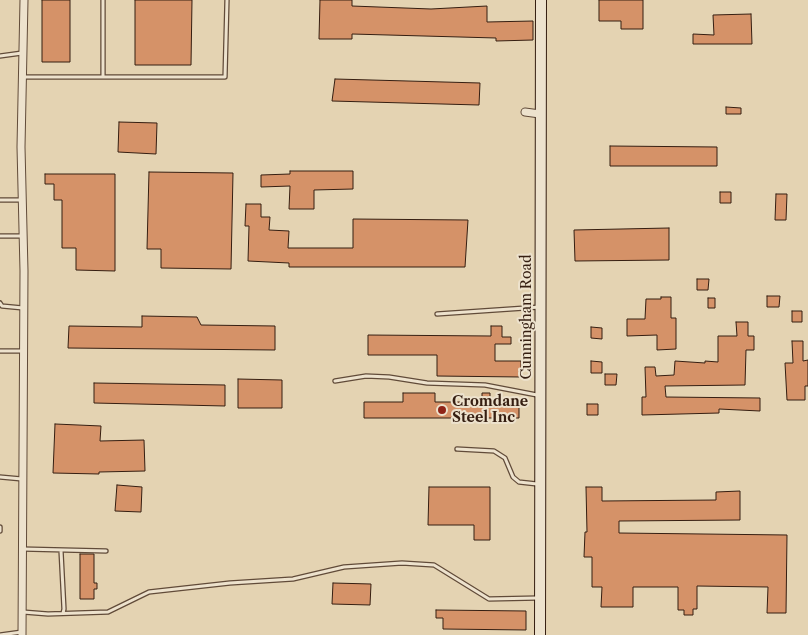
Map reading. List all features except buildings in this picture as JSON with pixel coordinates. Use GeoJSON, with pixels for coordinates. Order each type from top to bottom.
{"type":"FeatureCollection","features":[{"type":"Feature","properties":{"kind":"street"},"geometry":{"type":"LineString","coordinates":[[22,633],[22,53],[24,0]]}},
{"type":"Feature","properties":{"kind":"street","name":"Cunningham Road"},"geometry":{"type":"LineString","coordinates":[[540,635],[541,0]]}},
{"type":"Feature","properties":{"kind":"street"},"geometry":{"type":"LineString","coordinates":[[525,112],[540,114]]}},
{"type":"Feature","properties":{"kind":"lane"},"geometry":{"type":"LineString","coordinates":[[103,0],[103,76]]}},
{"type":"Feature","properties":{"kind":"lane"},"geometry":{"type":"LineString","coordinates":[[22,77],[225,76],[226,0]]}},
{"type":"Feature","properties":{"kind":"lane"},"geometry":{"type":"LineString","coordinates":[[0,55],[22,53]]}},
{"type":"Feature","properties":{"kind":"lane"},"geometry":{"type":"LineString","coordinates":[[0,200],[22,200]]}},
{"type":"Feature","properties":{"kind":"lane"},"geometry":{"type":"LineString","coordinates":[[0,236],[23,236]]}},
{"type":"Feature","properties":{"kind":"lane"},"geometry":{"type":"LineString","coordinates":[[0,303],[2,306],[23,308]]}},
{"type":"Feature","properties":{"kind":"lane"},"geometry":{"type":"LineString","coordinates":[[437,314],[540,307]]}},
{"type":"Feature","properties":{"kind":"lane"},"geometry":{"type":"LineString","coordinates":[[0,351],[22,351]]}},
{"type":"Feature","properties":{"kind":"lane"},"geometry":{"type":"LineString","coordinates":[[335,381],[366,376],[389,377],[427,383],[485,385],[540,396]]}},
{"type":"Feature","properties":{"kind":"lane"},"geometry":{"type":"LineString","coordinates":[[457,448],[494,451],[505,458],[513,477],[519,482],[540,484]]}},
{"type":"Feature","properties":{"kind":"lane"},"geometry":{"type":"LineString","coordinates":[[0,477],[23,479]]}},
{"type":"Feature","properties":{"kind":"lane"},"geometry":{"type":"LineString","coordinates":[[23,549],[106,551]]}},
{"type":"Feature","properties":{"kind":"lane"},"geometry":{"type":"LineString","coordinates":[[61,551],[64,574],[63,613]]}},
{"type":"Feature","properties":{"kind":"lane"},"geometry":{"type":"LineString","coordinates":[[23,612],[48,614],[108,612],[148,592],[230,583],[294,579],[344,567],[402,563],[434,565],[489,599],[540,598]]}},
{"type":"Feature","properties":{"kind":"lane"},"geometry":{"type":"LineString","coordinates":[[0,635],[22,633]]}},
{"type":"Feature","properties":{"kind":"place","name":"Cromdane Steel Inc"},"geometry":{"type":"Point","coordinates":[442,410]}}]}
